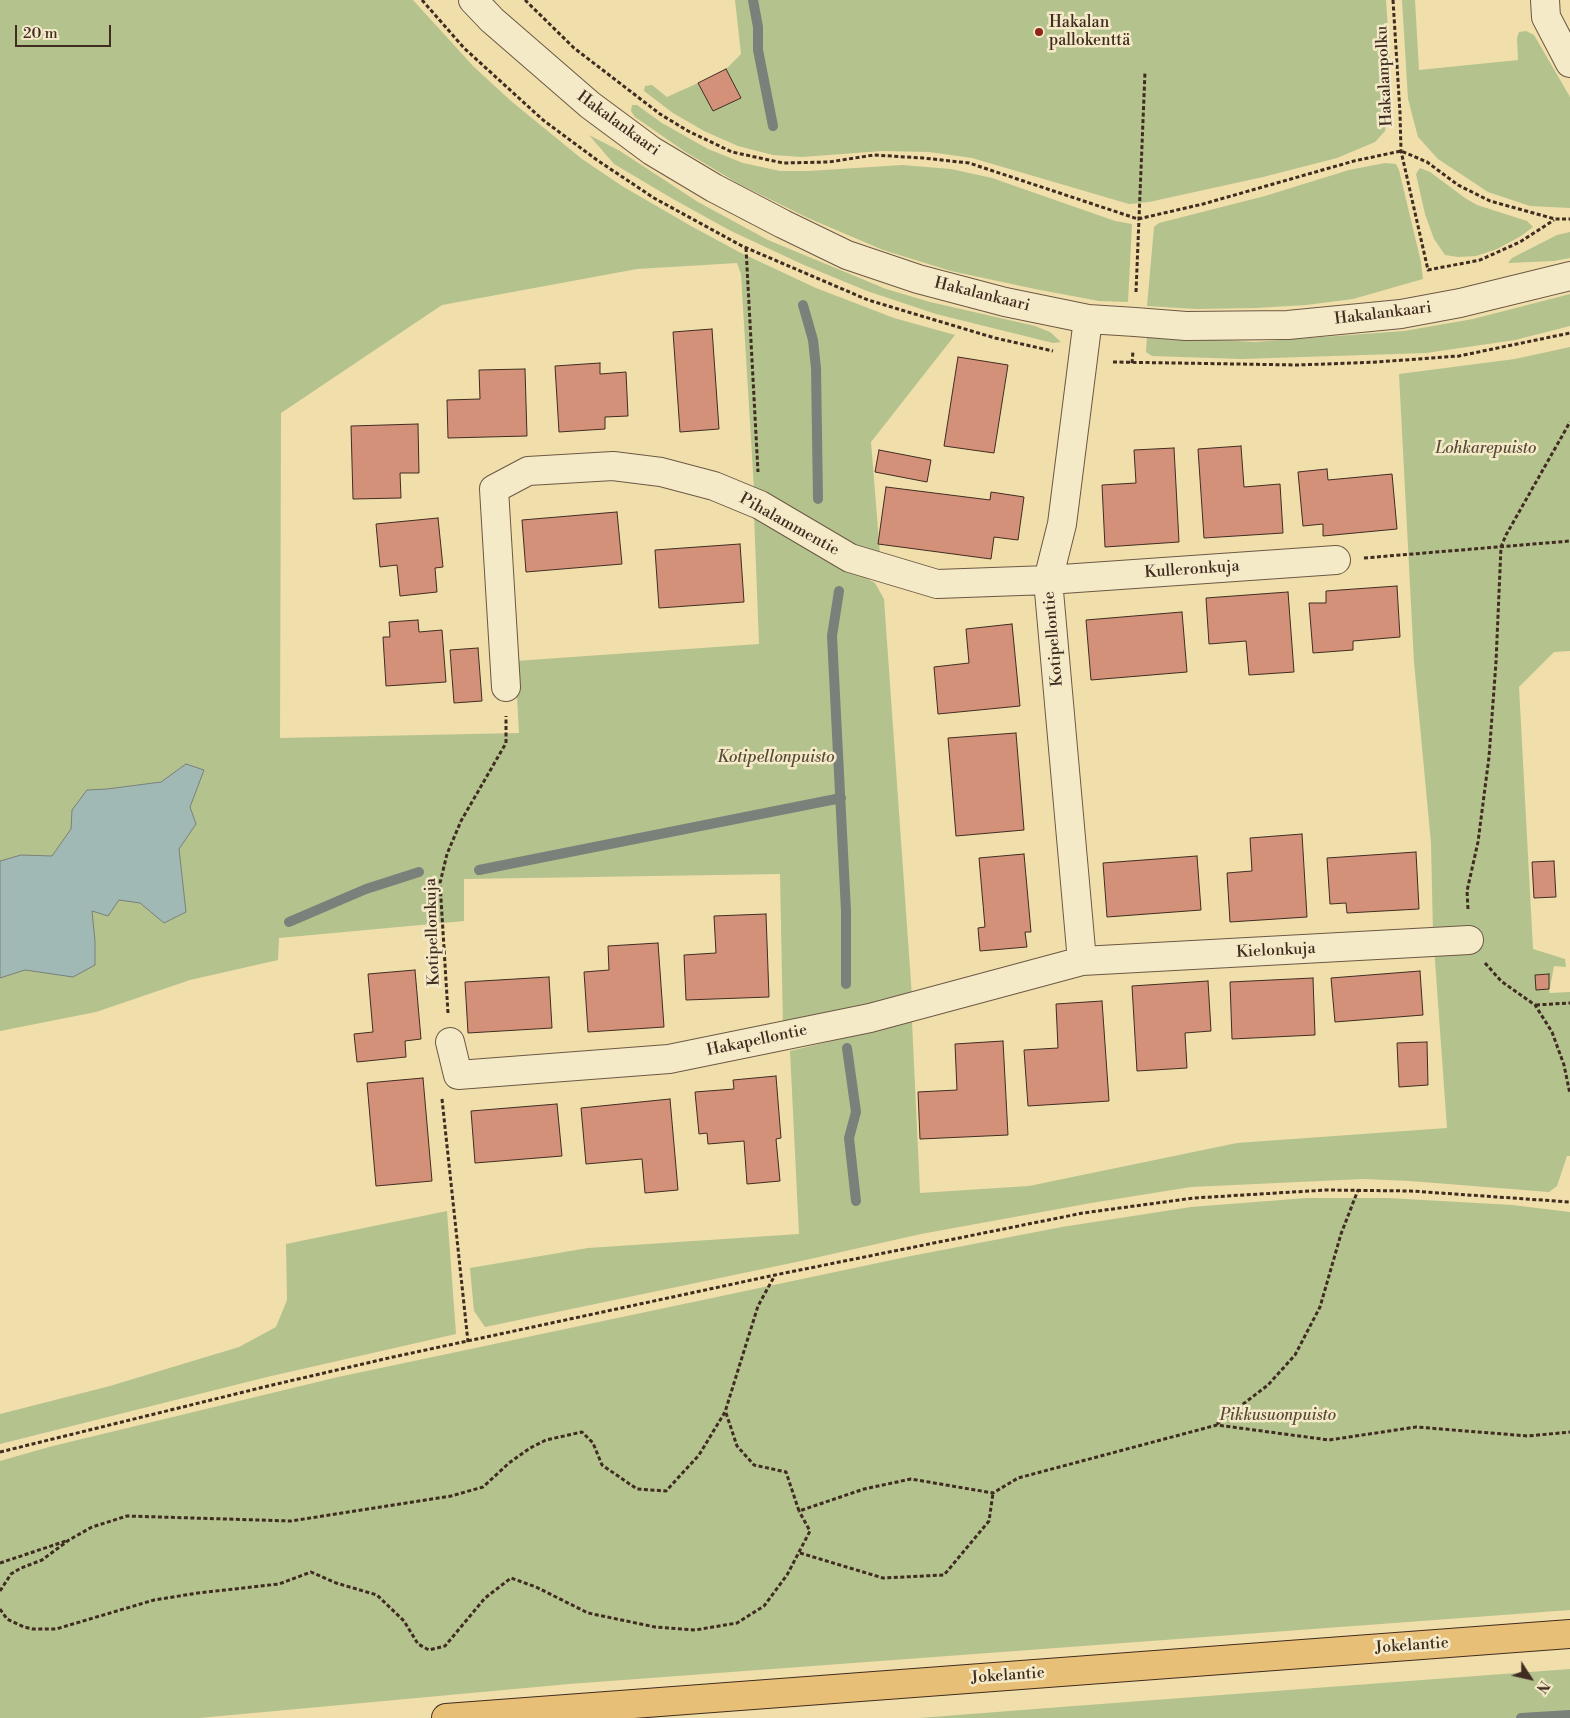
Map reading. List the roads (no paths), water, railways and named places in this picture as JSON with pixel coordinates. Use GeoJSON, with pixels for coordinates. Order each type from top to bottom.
{"type":"FeatureCollection","features":[{"type":"Feature","properties":{"kind":"main road","name":"Jokelantie"},"geometry":{"type":"LineString","coordinates":[[446,1718],[1570,1634]]}},
{"type":"Feature","properties":{"kind":"street","name":"Hakalankaari"},"geometry":{"type":"LineString","coordinates":[[473,0],[548,71],[590,105],[652,151],[714,188],[782,224],[847,255],[918,279],[1005,302],[1088,319],[1186,326],[1288,325],[1401,314],[1460,303],[1570,276]]}},
{"type":"Feature","properties":{"kind":"street"},"geometry":{"type":"LineString","coordinates":[[1544,0],[1546,17],[1570,63]]}},
{"type":"Feature","properties":{"kind":"street","name":"Kotipellontie"},"geometry":{"type":"LineString","coordinates":[[1082,961],[1048,580],[1062,524],[1088,319]]}},
{"type":"Feature","properties":{"kind":"street","name":"Pihalammentie"},"geometry":{"type":"LineString","coordinates":[[506,687],[494,488],[528,471],[613,466],[661,472],[714,486],[760,505],[850,558],[937,584],[1048,580]]}},
{"type":"Feature","properties":{"kind":"street","name":"Kulleronkuja"},"geometry":{"type":"LineString","coordinates":[[1048,580],[1336,560]]}},
{"type":"Feature","properties":{"kind":"street","name":"Kielonkuja"},"geometry":{"type":"LineString","coordinates":[[1082,961],[1469,940]]}},
{"type":"Feature","properties":{"kind":"street","name":"Hakapellontie"},"geometry":{"type":"LineString","coordinates":[[450,1042],[458,1075],[669,1059],[870,1018],[1082,961]]}},
{"type":"Feature","properties":{"kind":"water"},"geometry":{"type":"Polygon","coordinates":[[[186,764],[204,770],[190,807],[196,824],[179,849],[186,912],[164,923],[140,903],[119,900],[108,916],[92,911],[95,965],[73,977],[25,970],[0,978],[0,861],[21,855],[52,856],[71,829],[72,810],[87,790],[161,782],[186,764]]]}},
{"type":"Feature","properties":{"kind":"waterway"},"geometry":{"type":"LineString","coordinates":[[753,0],[758,27],[758,50],[773,126]]}},
{"type":"Feature","properties":{"kind":"waterway"},"geometry":{"type":"LineString","coordinates":[[803,305],[813,340],[816,368],[818,499]]}},
{"type":"Feature","properties":{"kind":"waterway"},"geometry":{"type":"LineString","coordinates":[[839,591],[832,636],[846,911],[846,984]]}},
{"type":"Feature","properties":{"kind":"waterway"},"geometry":{"type":"LineString","coordinates":[[479,870],[841,798]]}},
{"type":"Feature","properties":{"kind":"waterway"},"geometry":{"type":"LineString","coordinates":[[289,922],[366,889],[419,872]]}},
{"type":"Feature","properties":{"kind":"waterway"},"geometry":{"type":"LineString","coordinates":[[847,1048],[856,1112],[849,1138],[856,1201]]}},
{"type":"Feature","properties":{"kind":"waterway"},"geometry":{"type":"LineString","coordinates":[[1521,1718],[1570,1715]]}},
{"type":"Feature","properties":{"kind":"place","name":"Hakalan pallokenttä"},"geometry":{"type":"Point","coordinates":[1039,32]}},
{"type":"Feature","properties":{"kind":"park label","name":"Lohkarepuisto"},"geometry":{"type":"Point","coordinates":[1486,449]}},
{"type":"Feature","properties":{"kind":"park label","name":"Kotipellonpuisto"},"geometry":{"type":"Point","coordinates":[776,758]}},
{"type":"Feature","properties":{"kind":"park label","name":"Pikkusuonpuisto"},"geometry":{"type":"Point","coordinates":[1278,1416]}}]}
